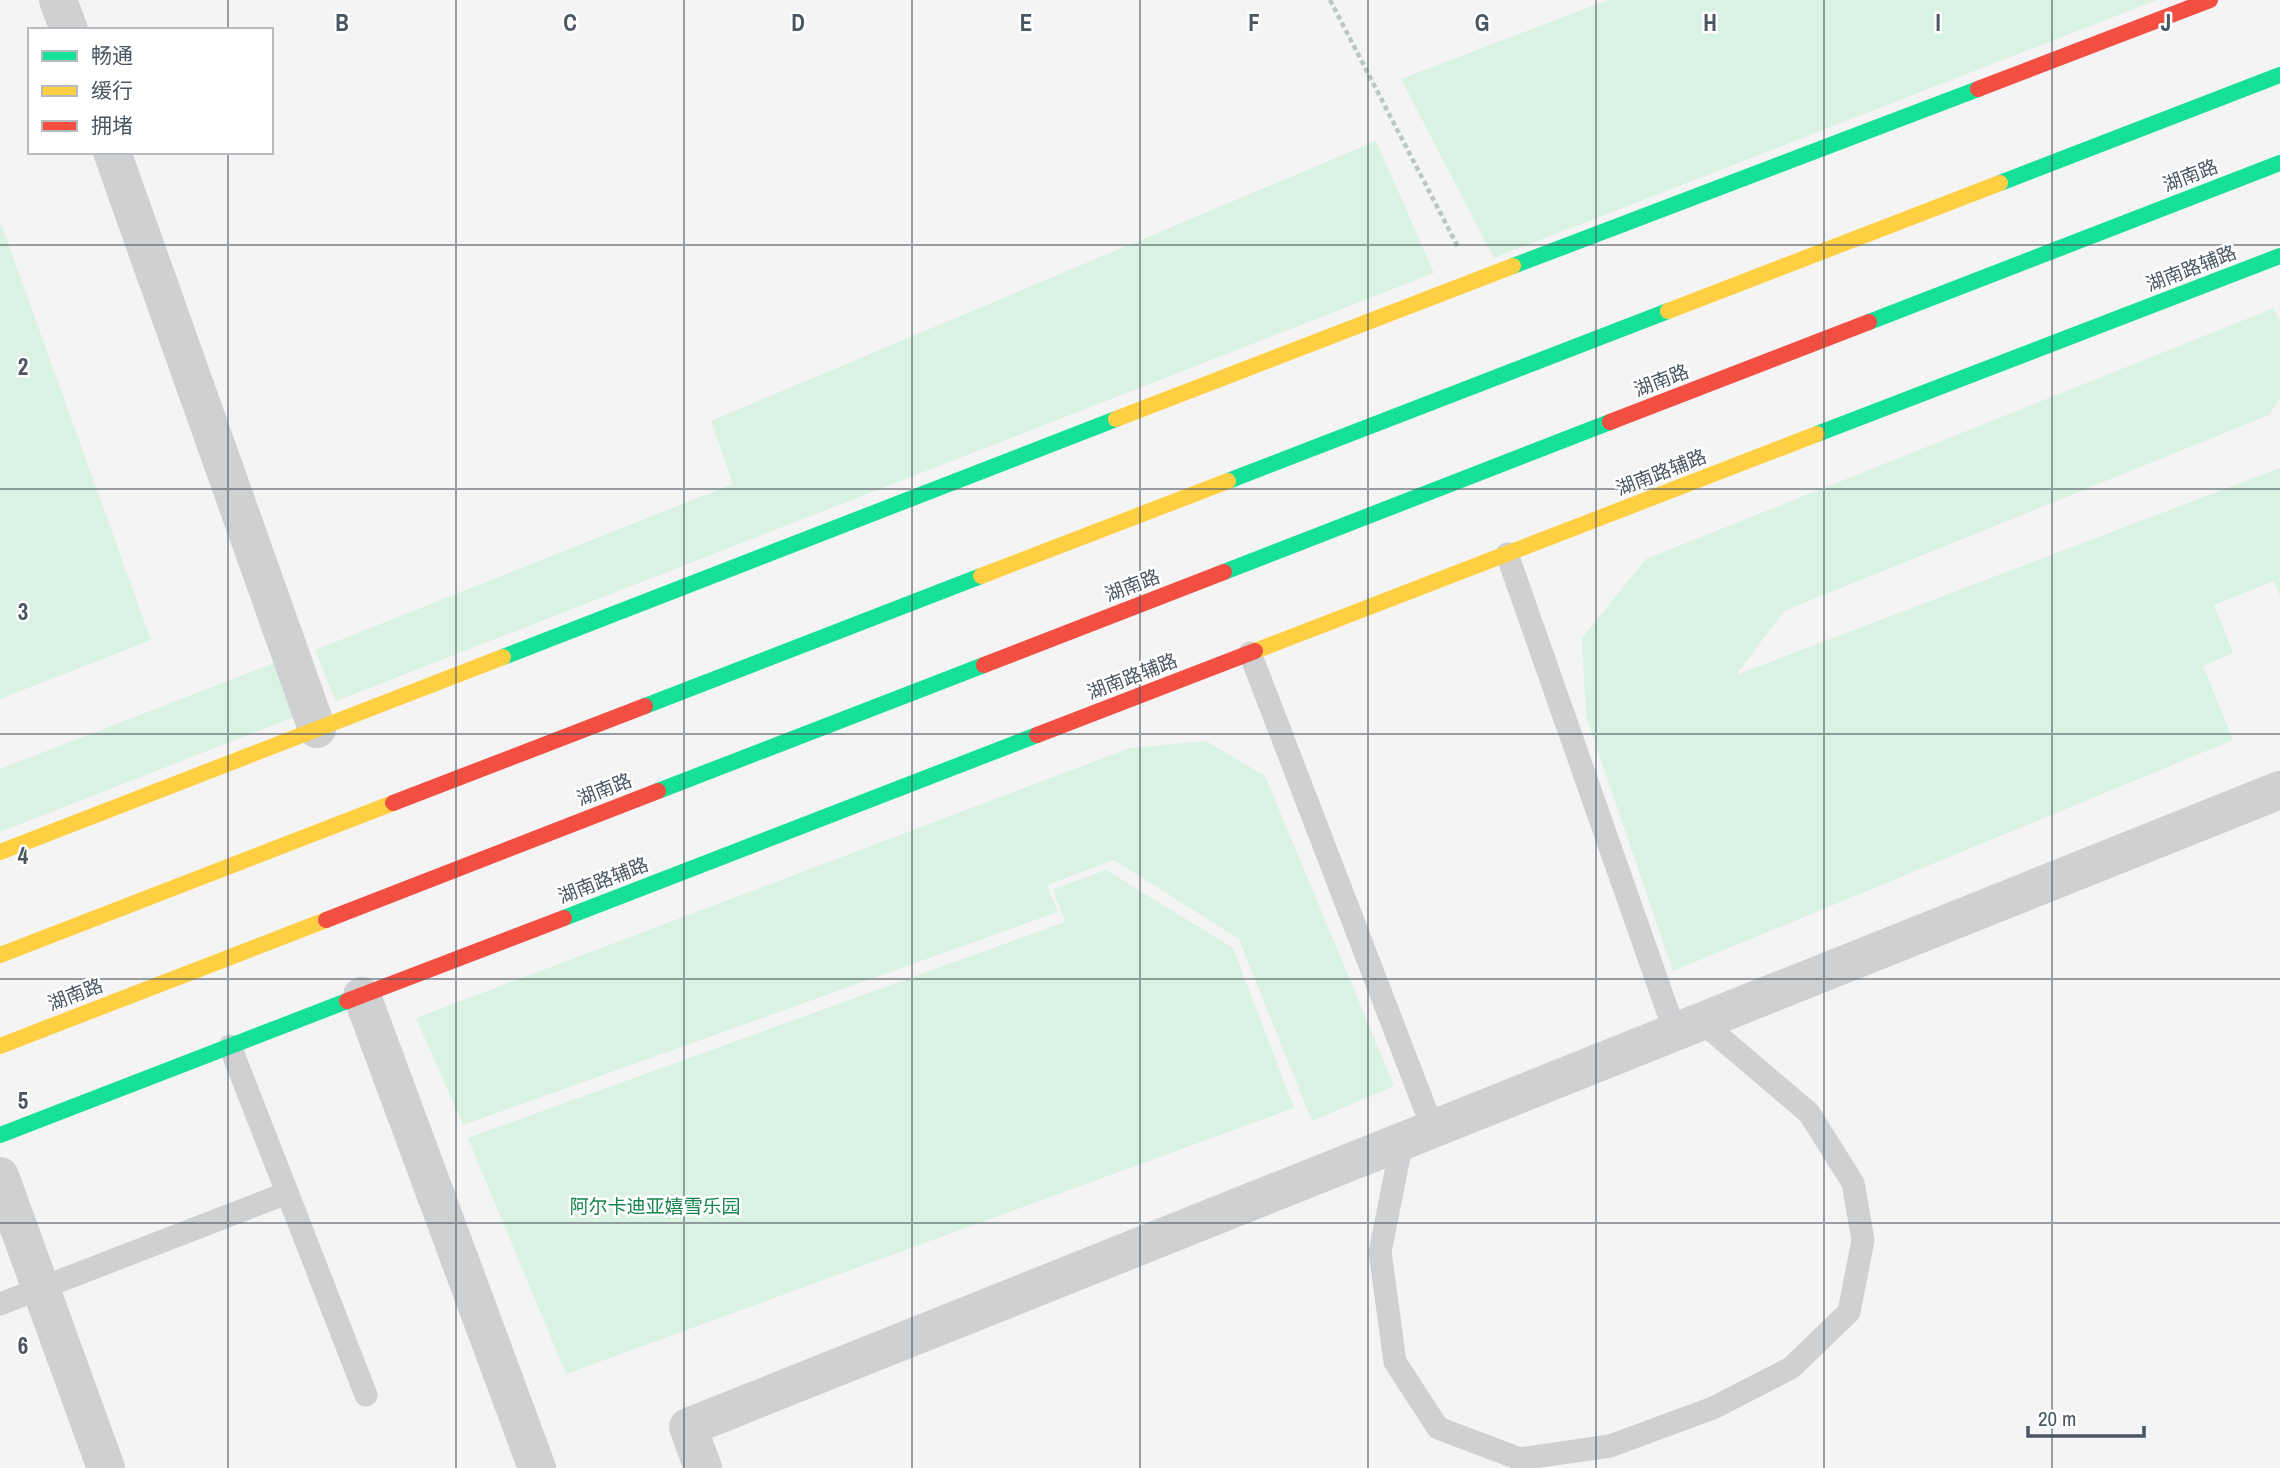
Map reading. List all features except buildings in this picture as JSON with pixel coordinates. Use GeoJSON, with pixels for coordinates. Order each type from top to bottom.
{"type":"FeatureCollection","features":[{"type":"Feature","properties":{"kind":"main road"},"geometry":{"type":"LineString","coordinates":[[0,852],[2210,0]]}},
{"type":"Feature","properties":{"kind":"main road"},"geometry":{"type":"LineString","coordinates":[[0,954],[2280,75]]}},
{"type":"Feature","properties":{"kind":"main road","name":"湖南路"},"geometry":{"type":"LineString","coordinates":[[0,1046],[2280,163]]}},
{"type":"Feature","properties":{"kind":"main road","name":"湖南路辅路"},"geometry":{"type":"LineString","coordinates":[[0,1135],[2280,256]]}},
{"type":"Feature","properties":{"kind":"street"},"geometry":{"type":"LineString","coordinates":[[58,0],[68,28]]}},
{"type":"Feature","properties":{"kind":"street"},"geometry":{"type":"LineString","coordinates":[[113,154],[317,729]]}},
{"type":"Feature","properties":{"kind":"street"},"geometry":{"type":"LineString","coordinates":[[703,1468],[688,1427],[2280,790]]}},
{"type":"Feature","properties":{"kind":"street"},"geometry":{"type":"LineString","coordinates":[[362,996],[537,1468]]}},
{"type":"Feature","properties":{"kind":"street"},"geometry":{"type":"LineString","coordinates":[[0,1175],[106,1468]]}},
{"type":"Feature","properties":{"kind":"lane"},"geometry":{"type":"LineString","coordinates":[[1250,653],[1418,1136],[1380,1252],[1395,1362],[1438,1428],[1520,1459],[1610,1447],[1713,1408],[1791,1368],[1849,1311],[1863,1240],[1853,1183],[1809,1113],[1689,1027],[1507,554]]}},
{"type":"Feature","properties":{"kind":"lane"},"geometry":{"type":"LineString","coordinates":[[230,1046],[366,1395]]}},
{"type":"Feature","properties":{"kind":"lane"},"geometry":{"type":"LineString","coordinates":[[0,1304],[288,1193]]}},
{"type":"Feature","properties":{"kind":"path"},"geometry":{"type":"LineString","coordinates":[[1330,0],[1476,282]]}},
{"type":"Feature","properties":{"kind":"green space"},"geometry":{"type":"Polygon","coordinates":[[[1608,0],[2157,0],[1494,258],[1401,79],[1608,0]]]}},
{"type":"Feature","properties":{"kind":"green space"},"geometry":{"type":"Polygon","coordinates":[[[1376,141],[1434,273],[336,701],[315,650],[733,484],[711,421],[1376,141]]]}},
{"type":"Feature","properties":{"kind":"green space"},"geometry":{"type":"Polygon","coordinates":[[[0,221],[151,640],[0,699],[0,221]]]}},
{"type":"Feature","properties":{"kind":"green space"},"geometry":{"type":"Polygon","coordinates":[[[2274,308],[2280,323],[2280,399],[2269,415],[1784,611],[1736,675],[2280,468],[2280,596],[2274,581],[2214,605],[2233,653],[2203,666],[2233,740],[1673,971],[1586,716],[1582,638],[1646,559],[2274,308]]]}},
{"type":"Feature","properties":{"kind":"green space"},"geometry":{"type":"Polygon","coordinates":[[[274,663],[294,717],[0,832],[0,769],[274,663]]]}},
{"type":"Feature","properties":{"kind":"green space"},"geometry":{"type":"Polygon","coordinates":[[[1206,741],[1265,776],[1394,1086],[1312,1121],[1239,939],[1114,860],[1047,885],[1058,912],[463,1125],[416,1018],[1130,748],[1206,741]]]}},
{"type":"Feature","properties":{"kind":"green space","name":"阿尔卡迪亚嬉雪乐园"},"geometry":{"type":"Polygon","coordinates":[[[1106,870],[1233,948],[1294,1108],[566,1374],[468,1138],[1065,922],[1053,889],[1106,870]]]}},
{"type":"Feature","properties":{"kind":"traffic: fast"},"geometry":{"type":"LineString","coordinates":[[2000,183],[2280,75]]}},
{"type":"Feature","properties":{"kind":"traffic: fast"},"geometry":{"type":"LineString","coordinates":[[1513,266],[1978,89]]}},
{"type":"Feature","properties":{"kind":"traffic: fast"},"geometry":{"type":"LineString","coordinates":[[1869,322],[2280,163]]}},
{"type":"Feature","properties":{"kind":"traffic: fast"},"geometry":{"type":"LineString","coordinates":[[1817,434],[2280,256]]}},
{"type":"Feature","properties":{"kind":"traffic: fast"},"geometry":{"type":"LineString","coordinates":[[1228,481],[1668,311]]}},
{"type":"Feature","properties":{"kind":"traffic: fast"},"geometry":{"type":"LineString","coordinates":[[503,657],[1116,419]]}},
{"type":"Feature","properties":{"kind":"traffic: fast"},"geometry":{"type":"LineString","coordinates":[[1224,572],[1610,422]]}},
{"type":"Feature","properties":{"kind":"traffic: fast"},"geometry":{"type":"LineString","coordinates":[[645,706],[981,576]]}},
{"type":"Feature","properties":{"kind":"traffic: fast"},"geometry":{"type":"LineString","coordinates":[[658,791],[984,665]]}},
{"type":"Feature","properties":{"kind":"traffic: fast"},"geometry":{"type":"LineString","coordinates":[[564,918],[1037,735]]}},
{"type":"Feature","properties":{"kind":"traffic: fast"},"geometry":{"type":"LineString","coordinates":[[0,1135],[347,1001]]}},
{"type":"Feature","properties":{"kind":"traffic: slow"},"geometry":{"type":"LineString","coordinates":[[1668,311],[2000,183]]}},
{"type":"Feature","properties":{"kind":"traffic: slow"},"geometry":{"type":"LineString","coordinates":[[1116,419],[1513,266]]}},
{"type":"Feature","properties":{"kind":"traffic: slow"},"geometry":{"type":"LineString","coordinates":[[1255,651],[1817,434]]}},
{"type":"Feature","properties":{"kind":"traffic: slow"},"geometry":{"type":"LineString","coordinates":[[981,576],[1228,481]]}},
{"type":"Feature","properties":{"kind":"traffic: slow"},"geometry":{"type":"LineString","coordinates":[[0,852],[503,657]]}},
{"type":"Feature","properties":{"kind":"traffic: slow"},"geometry":{"type":"LineString","coordinates":[[0,955],[393,803]]}},
{"type":"Feature","properties":{"kind":"traffic: slow"},"geometry":{"type":"LineString","coordinates":[[0,1046],[326,920]]}},
{"type":"Feature","properties":{"kind":"traffic: jam"},"geometry":{"type":"LineString","coordinates":[[1978,89],[2210,0]]}},
{"type":"Feature","properties":{"kind":"traffic: jam"},"geometry":{"type":"LineString","coordinates":[[1610,422],[1869,322]]}},
{"type":"Feature","properties":{"kind":"traffic: jam"},"geometry":{"type":"LineString","coordinates":[[984,665],[1224,572]]}},
{"type":"Feature","properties":{"kind":"traffic: jam"},"geometry":{"type":"LineString","coordinates":[[1037,735],[1255,651]]}},
{"type":"Feature","properties":{"kind":"traffic: jam"},"geometry":{"type":"LineString","coordinates":[[393,803],[645,706]]}},
{"type":"Feature","properties":{"kind":"traffic: jam"},"geometry":{"type":"LineString","coordinates":[[326,920],[658,791]]}},
{"type":"Feature","properties":{"kind":"traffic: jam"},"geometry":{"type":"LineString","coordinates":[[347,1001],[564,918]]}}]}
